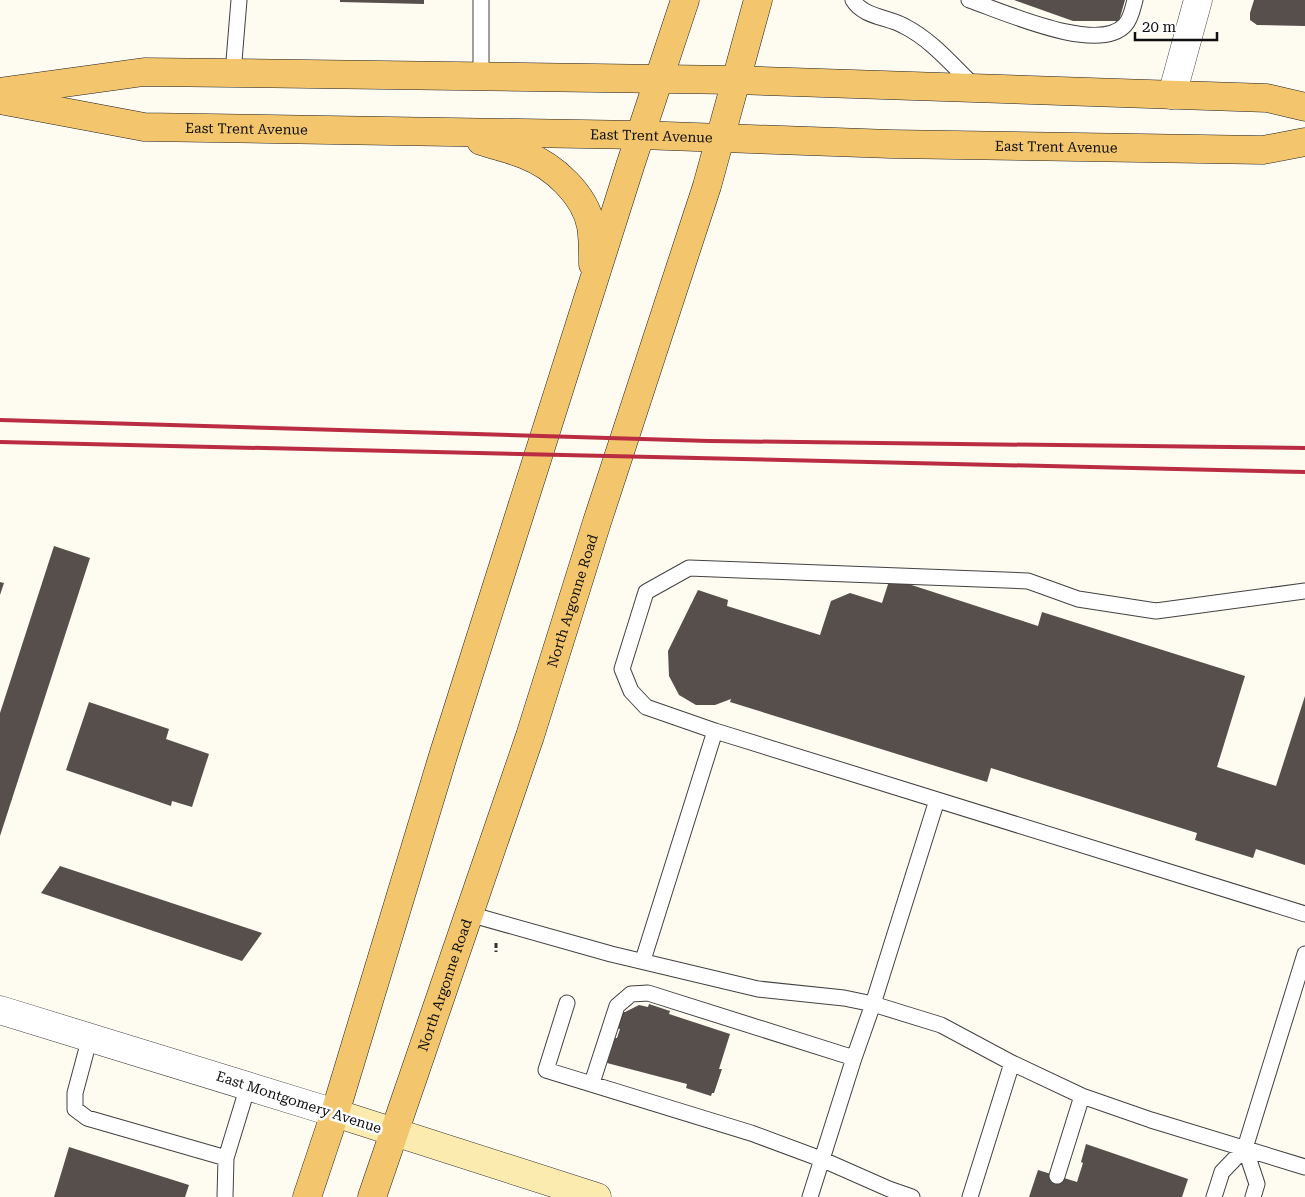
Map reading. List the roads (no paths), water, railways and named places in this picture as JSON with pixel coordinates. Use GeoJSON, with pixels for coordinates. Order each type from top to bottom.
{"type":"FeatureCollection","features":[{"type":"Feature","properties":{"kind":"main road"},"geometry":{"type":"LineString","coordinates":[[307,1197],[335,1113],[440,765],[640,135],[685,0]]}},
{"type":"Feature","properties":{"kind":"main road","name":"North Argonne Road"},"geometry":{"type":"LineString","coordinates":[[372,1197],[530,736],[597,522],[707,186],[758,0]]}},
{"type":"Feature","properties":{"kind":"main road"},"geometry":{"type":"LineString","coordinates":[[0,92],[144,72],[233,72],[735,80],[1267,98],[1305,107]]}},
{"type":"Feature","properties":{"kind":"main road","name":"East Trent Avenue"},"geometry":{"type":"LineString","coordinates":[[0,100],[144,127],[640,135],[891,144],[1262,150],[1305,142]]}},
{"type":"Feature","properties":{"kind":"main road"},"geometry":{"type":"LineString","coordinates":[[451,132],[527,155],[546,166],[565,181],[582,202],[590,224],[594,280]]}},
{"type":"Feature","properties":{"kind":"main road","name":"East Montgomery Avenue"},"geometry":{"type":"LineString","coordinates":[[335,1113],[597,1197]]}},
{"type":"Feature","properties":{"kind":"street"},"geometry":{"type":"LineString","coordinates":[[1172,95],[1198,0]]}},
{"type":"Feature","properties":{"kind":"street","name":"East Montgomery Avenue"},"geometry":{"type":"LineString","coordinates":[[0,1010],[335,1113]]}},
{"type":"Feature","properties":{"kind":"lane"},"geometry":{"type":"LineString","coordinates":[[233,72],[240,0]]}},
{"type":"Feature","properties":{"kind":"lane"},"geometry":{"type":"LineString","coordinates":[[481,0],[481,76]]}},
{"type":"Feature","properties":{"kind":"lane"},"geometry":{"type":"LineString","coordinates":[[853,0],[856,5],[869,13],[904,26],[926,40],[976,88]]}},
{"type":"Feature","properties":{"kind":"lane"},"geometry":{"type":"LineString","coordinates":[[969,0],[1055,30],[1077,35],[1096,36],[1114,32],[1126,25],[1135,0]]}},
{"type":"Feature","properties":{"kind":"lane"},"geometry":{"type":"LineString","coordinates":[[1305,591],[1156,611],[1078,599],[1028,581],[689,568],[646,592],[622,669],[631,691],[646,707],[715,731],[1305,914]]}},
{"type":"Feature","properties":{"kind":"lane"},"geometry":{"type":"LineString","coordinates":[[644,960],[715,731]]}},
{"type":"Feature","properties":{"kind":"lane"},"geometry":{"type":"LineString","coordinates":[[810,1197],[937,800]]}},
{"type":"Feature","properties":{"kind":"lane"},"geometry":{"type":"LineString","coordinates":[[469,914],[611,954],[644,960],[758,988],[844,998],[873,1004],[941,1025],[1012,1063],[1082,1096],[1151,1120],[1305,1167]]}},
{"type":"Feature","properties":{"kind":"lane"},"geometry":{"type":"LineString","coordinates":[[1214,1197],[1222,1172],[1245,1148],[1305,954]]}},
{"type":"Feature","properties":{"kind":"lane"},"geometry":{"type":"LineString","coordinates":[[592,1083],[617,1006],[631,994],[648,993],[854,1058]]}},
{"type":"Feature","properties":{"kind":"lane"},"geometry":{"type":"LineString","coordinates":[[567,1003],[546,1070],[751,1133],[821,1159],[888,1189],[912,1197]]}},
{"type":"Feature","properties":{"kind":"lane"},"geometry":{"type":"LineString","coordinates":[[90,1037],[75,1093],[75,1108],[87,1118],[226,1158]]}},
{"type":"Feature","properties":{"kind":"lane"},"geometry":{"type":"LineString","coordinates":[[970,1197],[1012,1063]]}},
{"type":"Feature","properties":{"kind":"lane"},"geometry":{"type":"LineString","coordinates":[[225,1197],[226,1158],[248,1086]]}},
{"type":"Feature","properties":{"kind":"lane"},"geometry":{"type":"LineString","coordinates":[[1057,1176],[1082,1096]]}},
{"type":"Feature","properties":{"kind":"lane"},"geometry":{"type":"LineString","coordinates":[[1245,1148],[1257,1184],[1252,1197]]}},
{"type":"Feature","properties":{"kind":"railway"},"geometry":{"type":"LineString","coordinates":[[0,420],[709,441],[1305,448]]}},
{"type":"Feature","properties":{"kind":"railway"},"geometry":{"type":"LineString","coordinates":[[0,442],[1305,472]]}}]}
